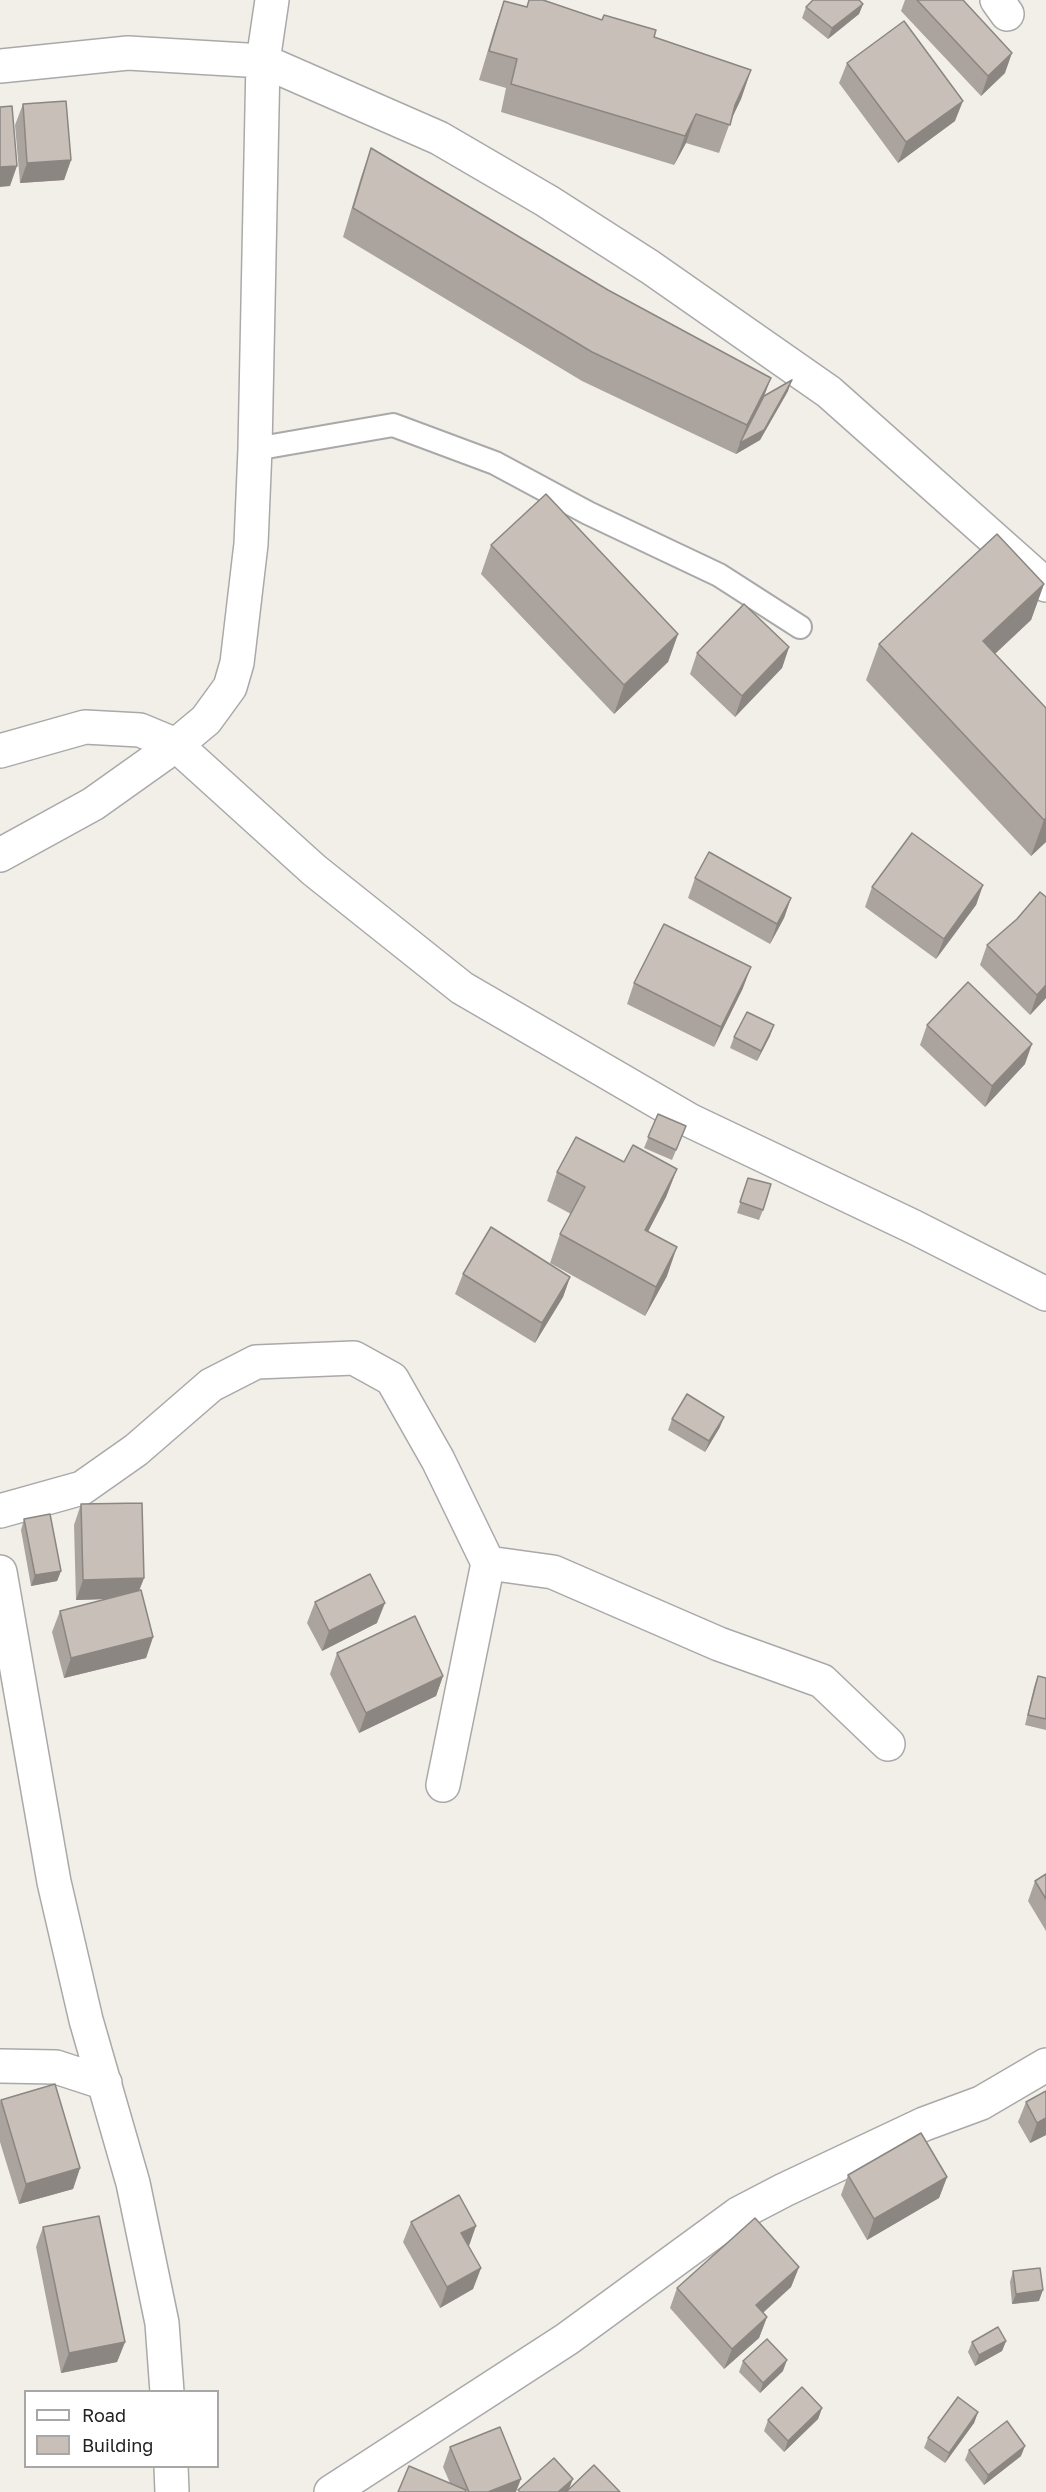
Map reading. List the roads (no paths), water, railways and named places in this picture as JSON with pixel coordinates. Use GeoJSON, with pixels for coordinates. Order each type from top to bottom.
{"type":"FeatureCollection","features":[{"type":"Feature","properties":{"kind":"street"},"geometry":{"type":"LineString","coordinates":[[0,855],[93,804],[176,745],[206,720],[230,687],[237,663],[251,544],[263,61],[272,0]]}},
{"type":"Feature","properties":{"kind":"street"},"geometry":{"type":"LineString","coordinates":[[0,66],[128,53],[263,61],[439,138],[547,201],[650,267],[829,392],[1046,585]]}},
{"type":"Feature","properties":{"kind":"street"},"geometry":{"type":"LineString","coordinates":[[0,751],[85,726],[140,730],[176,745],[314,870],[462,988],[691,1121],[914,1227],[1046,1294]]}},
{"type":"Feature","properties":{"kind":"street"},"geometry":{"type":"LineString","coordinates":[[0,1511],[82,1488],[136,1450],[211,1385],[256,1362],[354,1358],[392,1379],[438,1460],[488,1563],[443,1785]]}},
{"type":"Feature","properties":{"kind":"street"},"geometry":{"type":"LineString","coordinates":[[488,1563],[553,1572],[719,1644],[822,1681],[888,1744]]}},
{"type":"Feature","properties":{"kind":"street"},"geometry":{"type":"LineString","coordinates":[[0,1572],[54,1882],[86,2020],[133,2183],[159,2312],[167,2390]]}},
{"type":"Feature","properties":{"kind":"street"},"geometry":{"type":"LineString","coordinates":[[330,2492],[567,2339],[738,2214],[924,2124],[981,2103],[1046,2065]]}},
{"type":"Feature","properties":{"kind":"street"},"geometry":{"type":"LineString","coordinates":[[0,2066],[56,2067],[105,2083]]}},
{"type":"Feature","properties":{"kind":"street"},"geometry":{"type":"LineString","coordinates":[[171,2468],[172,2492]]}},
{"type":"Feature","properties":{"kind":"lane"},"geometry":{"type":"LineString","coordinates":[[255,449],[393,425],[495,463],[588,513],[719,575],[800,627]]}}]}
